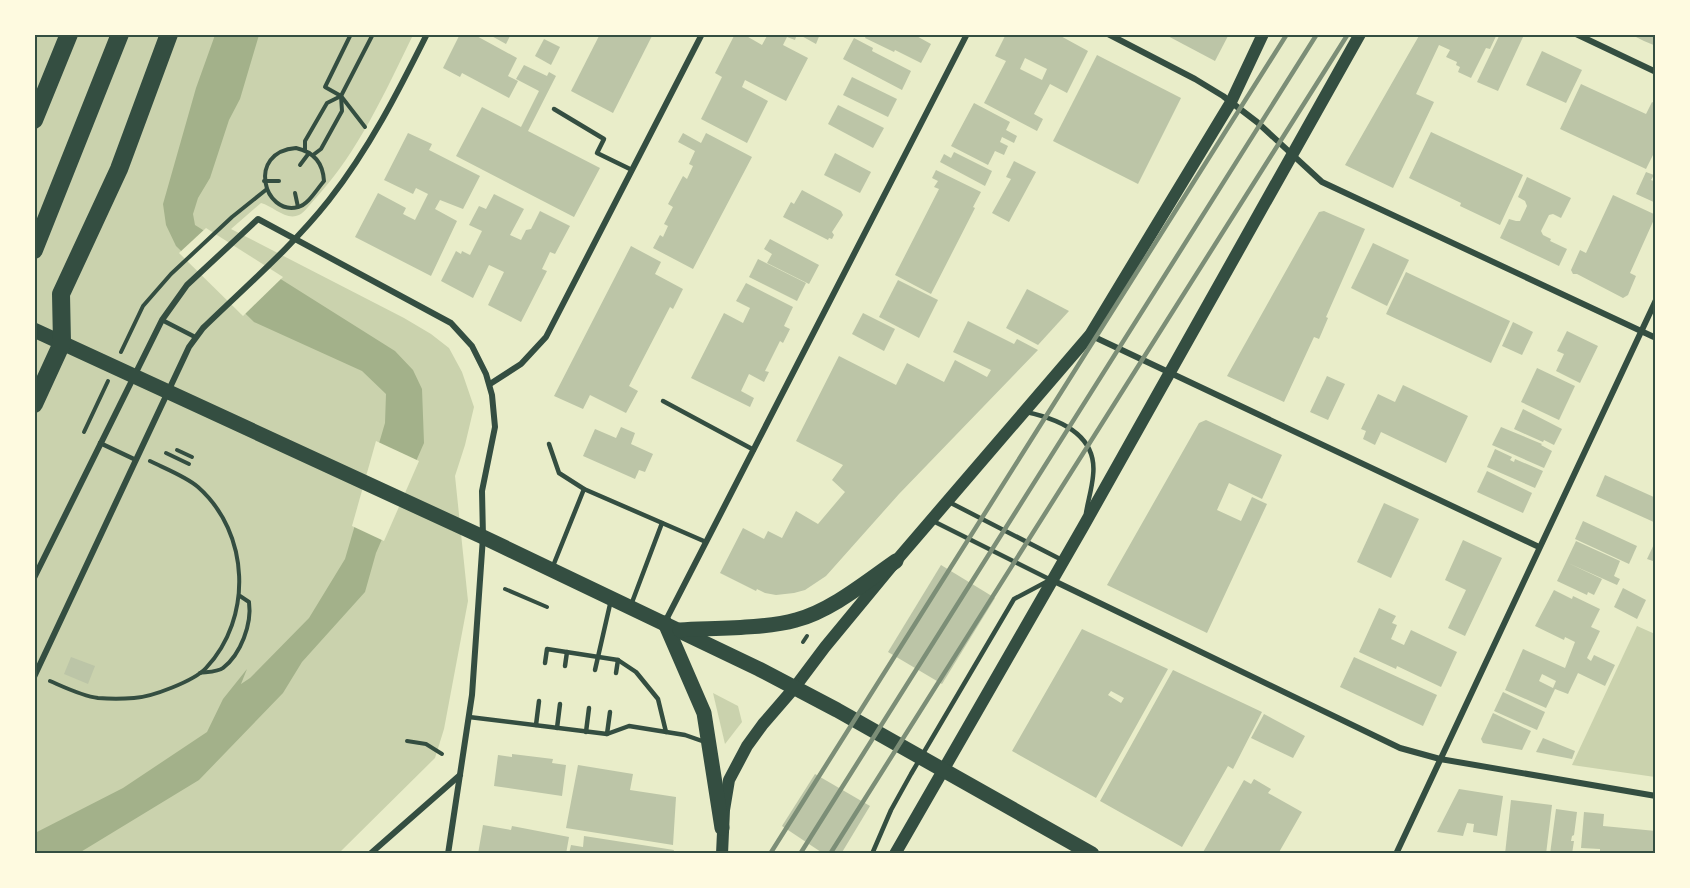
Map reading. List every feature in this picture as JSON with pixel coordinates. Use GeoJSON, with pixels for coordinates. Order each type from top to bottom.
{"type":"FeatureCollection","features":[{"type":"Feature","properties":{"kind":"highway"},"geometry":{"type":"LineString","coordinates":[[34,120],[69,34]]}},
{"type":"Feature","properties":{"kind":"highway"},"geometry":{"type":"LineString","coordinates":[[34,250],[120,34]]}},
{"type":"Feature","properties":{"kind":"highway"},"geometry":{"type":"LineString","coordinates":[[34,404],[62,343],[61,294],[119,169],[169,34]]}},
{"type":"Feature","properties":{"kind":"main road"},"geometry":{"type":"LineString","coordinates":[[722,828],[729,780],[763,724],[930,520],[1090,335],[1231,102],[1263,34]]}},
{"type":"Feature","properties":{"kind":"main road"},"geometry":{"type":"LineString","coordinates":[[895,854],[1083,527],[1360,34]]}},
{"type":"Feature","properties":{"kind":"main road"},"geometry":{"type":"LineString","coordinates":[[38,332],[672,626],[795,687],[1092,854]]}},
{"type":"Feature","properties":{"kind":"main road"},"geometry":{"type":"LineString","coordinates":[[672,626],[778,624],[798,620],[835,601],[896,561]]}},
{"type":"Feature","properties":{"kind":"main road"},"geometry":{"type":"LineString","coordinates":[[672,626],[699,699],[710,744],[722,828],[722,854]]}},
{"type":"Feature","properties":{"kind":"street"},"geometry":{"type":"LineString","coordinates":[[34,677],[195,337],[294,238],[334,193],[373,137],[428,34]]}},
{"type":"Feature","properties":{"kind":"street"},"geometry":{"type":"LineString","coordinates":[[490,384],[521,364],[546,337],[702,34]]}},
{"type":"Feature","properties":{"kind":"street"},"geometry":{"type":"LineString","coordinates":[[672,626],[706,542],[966,34]]}},
{"type":"Feature","properties":{"kind":"street"},"geometry":{"type":"LineString","coordinates":[[1108,34],[1195,79],[1231,102],[1293,154],[1316,178],[1328,185],[1656,338]]}},
{"type":"Feature","properties":{"kind":"street"},"geometry":{"type":"LineString","coordinates":[[1576,34],[1656,72]]}},
{"type":"Feature","properties":{"kind":"street"},"geometry":{"type":"LineString","coordinates":[[34,578],[162,320],[187,285],[258,219],[452,323],[472,346],[490,384],[495,427],[482,491],[483,537],[473,684],[448,854]]}},
{"type":"Feature","properties":{"kind":"street"},"geometry":{"type":"LineString","coordinates":[[1396,854],[1656,300]]}},
{"type":"Feature","properties":{"kind":"street"},"geometry":{"type":"LineString","coordinates":[[1090,335],[1539,547]]}},
{"type":"Feature","properties":{"kind":"street"},"geometry":{"type":"LineString","coordinates":[[1051,580],[1400,748],[1440,759],[1656,796]]}},
{"type":"Feature","properties":{"kind":"street"},"geometry":{"type":"LineString","coordinates":[[370,854],[460,775]]}},
{"type":"Feature","properties":{"kind":"lane"},"geometry":{"type":"LineString","coordinates":[[555,110],[604,139],[597,153],[632,170]]}},
{"type":"Feature","properties":{"kind":"lane"},"geometry":{"type":"LineString","coordinates":[[162,320],[195,337]]}},
{"type":"Feature","properties":{"kind":"lane"},"geometry":{"type":"LineString","coordinates":[[663,401],[754,450]]}},
{"type":"Feature","properties":{"kind":"lane"},"geometry":{"type":"LineString","coordinates":[[1023,411],[1051,418],[1066,425],[1080,436],[1089,449],[1094,475],[1083,527]]}},
{"type":"Feature","properties":{"kind":"lane"},"geometry":{"type":"LineString","coordinates":[[100,443],[136,460]]}},
{"type":"Feature","properties":{"kind":"lane"},"geometry":{"type":"LineString","coordinates":[[549,444],[560,473],[584,489],[706,542]]}},
{"type":"Feature","properties":{"kind":"lane"},"geometry":{"type":"LineString","coordinates":[[552,569],[584,489]]}},
{"type":"Feature","properties":{"kind":"lane"},"geometry":{"type":"LineString","coordinates":[[947,501],[1063,561]]}},
{"type":"Feature","properties":{"kind":"lane"},"geometry":{"type":"LineString","coordinates":[[930,520],[1051,580]]}},
{"type":"Feature","properties":{"kind":"lane"},"geometry":{"type":"LineString","coordinates":[[630,606],[662,523]]}},
{"type":"Feature","properties":{"kind":"lane"},"geometry":{"type":"LineString","coordinates":[[872,854],[891,810],[1014,599],[1051,580]]}},
{"type":"Feature","properties":{"kind":"lane"},"geometry":{"type":"LineString","coordinates":[[595,669],[612,598]]}},
{"type":"Feature","properties":{"kind":"lane"},"geometry":{"type":"LineString","coordinates":[[545,663],[547,649],[618,660],[636,672],[658,699],[666,732]]}},
{"type":"Feature","properties":{"kind":"lane"},"geometry":{"type":"LineString","coordinates":[[565,666],[567,652]]}},
{"type":"Feature","properties":{"kind":"lane"},"geometry":{"type":"LineString","coordinates":[[616,673],[618,660]]}},
{"type":"Feature","properties":{"kind":"lane"},"geometry":{"type":"LineString","coordinates":[[536,725],[539,701]]}},
{"type":"Feature","properties":{"kind":"lane"},"geometry":{"type":"LineString","coordinates":[[557,728],[560,704]]}},
{"type":"Feature","properties":{"kind":"lane"},"geometry":{"type":"LineString","coordinates":[[586,732],[590,708]]}},
{"type":"Feature","properties":{"kind":"lane"},"geometry":{"type":"LineString","coordinates":[[607,734],[610,712]]}},
{"type":"Feature","properties":{"kind":"lane"},"geometry":{"type":"LineString","coordinates":[[469,717],[607,734],[629,726],[685,735],[710,744]]}},
{"type":"Feature","properties":{"kind":"path"},"geometry":{"type":"LineString","coordinates":[[351,34],[325,87],[341,96],[373,137]]}},
{"type":"Feature","properties":{"kind":"path"},"geometry":{"type":"LineString","coordinates":[[341,96],[327,103],[305,141],[309,153],[320,162],[324,171],[324,181],[306,202],[298,207],[279,204],[272,197],[264,181],[267,165],[279,153],[287,149],[309,153],[321,149],[342,111],[341,96],[373,34]]}},
{"type":"Feature","properties":{"kind":"path"},"geometry":{"type":"LineString","coordinates":[[300,165],[309,153]]}},
{"type":"Feature","properties":{"kind":"path"},"geometry":{"type":"LineString","coordinates":[[264,181],[279,182]]}},
{"type":"Feature","properties":{"kind":"path"},"geometry":{"type":"LineString","coordinates":[[171,274],[232,217],[267,189]]}},
{"type":"Feature","properties":{"kind":"path"},"geometry":{"type":"LineString","coordinates":[[295,193],[298,207]]}},
{"type":"Feature","properties":{"kind":"path"},"geometry":{"type":"LineString","coordinates":[[177,450],[192,457]]}},
{"type":"Feature","properties":{"kind":"path"},"geometry":{"type":"LineString","coordinates":[[166,453],[189,464]]}},
{"type":"Feature","properties":{"kind":"path"},"geometry":{"type":"LineString","coordinates":[[50,681],[96,698],[137,698],[175,686],[199,674],[229,635],[240,596],[238,556],[224,518],[198,486],[150,461]]}},
{"type":"Feature","properties":{"kind":"path"},"geometry":{"type":"LineString","coordinates":[[505,589],[547,607]]}},
{"type":"Feature","properties":{"kind":"path"},"geometry":{"type":"LineString","coordinates":[[199,674],[222,669],[241,643],[250,614],[249,602],[240,596]]}},
{"type":"Feature","properties":{"kind":"path"},"geometry":{"type":"LineString","coordinates":[[803,642],[807,636]]}},
{"type":"Feature","properties":{"kind":"path"},"geometry":{"type":"LineString","coordinates":[[406,741],[426,744],[442,754]]}},
{"type":"Feature","properties":{"kind":"shaded area"},"geometry":{"type":"Polygon","coordinates":[[[35,35],[413,35],[358,141],[331,181],[305,210],[299,215],[289,216],[261,203],[231,229],[431,334],[449,348],[462,372],[474,407],[455,476],[468,601],[444,729],[435,758],[339,853],[35,853],[35,35]]]}},
{"type":"Feature","properties":{"kind":"shaded area"},"geometry":{"type":"Polygon","coordinates":[[[215,35],[259,35],[240,99],[229,120],[210,178],[198,198],[193,214],[195,225],[395,351],[413,370],[422,389],[424,443],[376,553],[365,592],[302,662],[283,693],[199,780],[79,853],[35,854],[35,833],[123,788],[207,732],[223,699],[247,669],[241,684],[250,678],[309,618],[345,559],[385,423],[386,394],[362,371],[254,322],[176,246],[166,225],[163,204],[196,88],[215,35]]]}},
{"type":"Feature","properties":{"kind":"shaded area"},"geometry":{"type":"Polygon","coordinates":[[[1637,626],[1655,634],[1655,777],[1572,765],[1637,626]]]}},
{"type":"Feature","properties":{"kind":"shaded area"},"geometry":{"type":"Polygon","coordinates":[[[713,693],[738,706],[742,722],[725,744],[713,693]]]}},
{"type":"Feature","properties":{"kind":"pier"},"geometry":{"type":"Polygon","coordinates":[[[206,228],[283,277],[243,316],[179,253],[206,228]]]}},
{"type":"Feature","properties":{"kind":"pier"},"geometry":{"type":"Polygon","coordinates":[[[376,441],[419,461],[384,541],[352,526],[376,441]]]}},
{"type":"Feature","properties":{"kind":"building"},"geometry":{"type":"Polygon","coordinates":[[[460,34],[473,34],[517,58],[508,76],[518,81],[509,98],[462,73],[460,77],[443,68],[460,34]]]}},
{"type":"Feature","properties":{"kind":"building"},"geometry":{"type":"Polygon","coordinates":[[[488,34],[511,34],[506,44],[488,34]]]}},
{"type":"Feature","properties":{"kind":"building"},"geometry":{"type":"Polygon","coordinates":[[[600,34],[653,34],[613,113],[571,91],[600,34]]]}},
{"type":"Feature","properties":{"kind":"building"},"geometry":{"type":"Polygon","coordinates":[[[735,34],[743,34],[762,45],[768,34],[797,34],[795,40],[787,37],[783,45],[808,58],[786,101],[745,80],[742,87],[768,101],[747,143],[701,119],[722,77],[715,73],[735,34]]]}},
{"type":"Feature","properties":{"kind":"building"},"geometry":{"type":"Polygon","coordinates":[[[798,34],[820,34],[816,44],[798,34]]]}},
{"type":"Feature","properties":{"kind":"building"},"geometry":{"type":"Polygon","coordinates":[[[867,34],[913,34],[931,44],[921,63],[865,38],[867,34]]]}},
{"type":"Feature","properties":{"kind":"building"},"geometry":{"type":"Polygon","coordinates":[[[1006,34],[1057,34],[1088,51],[1067,93],[1050,84],[1034,114],[1043,119],[1037,131],[984,103],[1006,61],[995,56],[1006,34]],[[1025,58],[1020,69],[1042,80],[1047,69],[1025,58]]]}},
{"type":"Feature","properties":{"kind":"building"},"geometry":{"type":"Polygon","coordinates":[[[1164,34],[1229,34],[1215,61],[1164,34]]]}},
{"type":"Feature","properties":{"kind":"building"},"geometry":{"type":"Polygon","coordinates":[[[1420,34],[1497,34],[1490,49],[1486,48],[1471,78],[1458,72],[1460,67],[1456,65],[1457,62],[1446,57],[1450,50],[1439,45],[1416,94],[1434,102],[1393,188],[1345,165],[1420,34]]]}},
{"type":"Feature","properties":{"kind":"building"},"geometry":{"type":"Polygon","coordinates":[[[1500,34],[1517,34],[1523,37],[1498,91],[1477,82],[1500,34]]]}},
{"type":"Feature","properties":{"kind":"building"},"geometry":{"type":"Polygon","coordinates":[[[1630,34],[1656,34],[1656,46],[1644,41],[1630,34]]]}},
{"type":"Feature","properties":{"kind":"building"},"geometry":{"type":"Polygon","coordinates":[[[854,38],[873,48],[872,51],[911,71],[902,90],[843,59],[854,38]]]}},
{"type":"Feature","properties":{"kind":"building"},"geometry":{"type":"Polygon","coordinates":[[[544,39],[560,47],[551,65],[535,56],[544,39]]]}},
{"type":"Feature","properties":{"kind":"building"},"geometry":{"type":"Polygon","coordinates":[[[1542,51],[1582,70],[1566,103],[1526,85],[1542,51]]]}},
{"type":"Feature","properties":{"kind":"building"},"geometry":{"type":"Polygon","coordinates":[[[1097,55],[1181,98],[1138,184],[1053,141],[1097,55]]]}},
{"type":"Feature","properties":{"kind":"building"},"geometry":{"type":"Polygon","coordinates":[[[524,65],[547,76],[549,72],[556,76],[528,131],[600,168],[574,217],[456,156],[482,107],[521,127],[539,91],[516,79],[524,65]]]}},
{"type":"Feature","properties":{"kind":"building"},"geometry":{"type":"Polygon","coordinates":[[[852,77],[897,99],[888,117],[843,95],[852,77]]]}},
{"type":"Feature","properties":{"kind":"building"},"geometry":{"type":"Polygon","coordinates":[[[1581,84],[1646,114],[1652,102],[1656,104],[1656,154],[1654,153],[1646,169],[1560,129],[1581,84]]]}},
{"type":"Feature","properties":{"kind":"building"},"geometry":{"type":"Polygon","coordinates":[[[974,103],[1010,122],[1006,130],[1017,136],[1014,143],[1002,137],[1000,142],[1008,146],[1004,155],[995,151],[988,165],[951,146],[974,103]]]}},
{"type":"Feature","properties":{"kind":"building"},"geometry":{"type":"Polygon","coordinates":[[[838,105],[884,128],[873,148],[828,124],[838,105]]]}},
{"type":"Feature","properties":{"kind":"building"},"geometry":{"type":"Polygon","coordinates":[[[1431,132],[1523,175],[1500,225],[1409,178],[1431,132]]]}},
{"type":"Feature","properties":{"kind":"building"},"geometry":{"type":"Polygon","coordinates":[[[408,133],[432,144],[429,150],[480,176],[463,209],[440,200],[435,209],[457,221],[431,276],[355,237],[378,193],[406,208],[403,214],[415,220],[428,194],[416,188],[413,194],[384,180],[408,133]]]}},
{"type":"Feature","properties":{"kind":"building"},"geometry":{"type":"Polygon","coordinates":[[[683,133],[701,143],[706,133],[752,157],[693,269],[653,248],[660,235],[663,237],[668,226],[664,224],[673,207],[668,204],[683,176],[687,179],[693,166],[689,164],[695,151],[678,142],[683,133]]]}},
{"type":"Feature","properties":{"kind":"building"},"geometry":{"type":"Polygon","coordinates":[[[954,152],[992,171],[985,186],[940,162],[944,154],[951,158],[954,152]]]}},
{"type":"Feature","properties":{"kind":"building"},"geometry":{"type":"Polygon","coordinates":[[[835,153],[871,172],[860,193],[824,175],[835,153]]]}},
{"type":"Feature","properties":{"kind":"building"},"geometry":{"type":"Polygon","coordinates":[[[1014,161],[1036,172],[1009,222],[992,213],[1011,179],[1006,177],[1014,161]]]}},
{"type":"Feature","properties":{"kind":"building"},"geometry":{"type":"Polygon","coordinates":[[[936,170],[981,192],[931,294],[895,275],[939,189],[934,187],[938,181],[932,178],[936,170]]]}},
{"type":"Feature","properties":{"kind":"building"},"geometry":{"type":"Polygon","coordinates":[[[1646,172],[1654,175],[1651,180],[1656,182],[1656,203],[1636,194],[1646,172]]]}},
{"type":"Feature","properties":{"kind":"building"},"geometry":{"type":"Polygon","coordinates":[[[1527,177],[1571,198],[1561,218],[1553,214],[1549,215],[1541,231],[1543,235],[1551,239],[1550,241],[1567,249],[1559,266],[1500,238],[1509,219],[1520,221],[1527,206],[1525,201],[1518,197],[1527,177]]]}},
{"type":"Feature","properties":{"kind":"building"},"geometry":{"type":"Polygon","coordinates":[[[802,190],[841,211],[843,215],[832,232],[834,235],[832,239],[828,240],[783,217],[791,202],[794,204],[802,190]]]}},
{"type":"Feature","properties":{"kind":"building"},"geometry":{"type":"Polygon","coordinates":[[[494,194],[524,209],[510,235],[521,240],[526,230],[531,229],[540,211],[570,226],[555,254],[550,252],[542,269],[547,271],[521,322],[488,305],[504,272],[489,265],[473,298],[441,281],[456,251],[470,255],[482,231],[469,225],[479,206],[486,209],[494,194]]]}},
{"type":"Feature","properties":{"kind":"building"},"geometry":{"type":"Polygon","coordinates":[[[1613,195],[1656,215],[1630,273],[1636,276],[1628,295],[1623,298],[1573,274],[1571,270],[1580,250],[1586,253],[1613,195]]]}},
{"type":"Feature","properties":{"kind":"building"},"geometry":{"type":"Polygon","coordinates":[[[1324,211],[1365,229],[1326,317],[1328,318],[1319,339],[1314,337],[1284,402],[1227,376],[1319,212],[1324,211]]]}},
{"type":"Feature","properties":{"kind":"building"},"geometry":{"type":"Polygon","coordinates":[[[770,239],[819,265],[809,284],[767,263],[772,254],[764,249],[770,239]]]}},
{"type":"Feature","properties":{"kind":"building"},"geometry":{"type":"Polygon","coordinates":[[[1373,243],[1409,260],[1387,306],[1351,288],[1373,243]]]}},
{"type":"Feature","properties":{"kind":"building"},"geometry":{"type":"Polygon","coordinates":[[[631,246],[661,262],[655,274],[683,289],[673,309],[670,307],[629,386],[638,391],[626,413],[590,395],[583,409],[554,396],[631,246]]]}},
{"type":"Feature","properties":{"kind":"building"},"geometry":{"type":"Polygon","coordinates":[[[758,259],[806,283],[797,301],[749,277],[758,259]]]}},
{"type":"Feature","properties":{"kind":"building"},"geometry":{"type":"Polygon","coordinates":[[[1406,272],[1510,321],[1491,363],[1386,314],[1406,272]]]}},
{"type":"Feature","properties":{"kind":"building"},"geometry":{"type":"Polygon","coordinates":[[[898,280],[938,300],[919,338],[879,317],[898,280]]]}},
{"type":"Feature","properties":{"kind":"building"},"geometry":{"type":"Polygon","coordinates":[[[746,283],[793,307],[784,326],[790,329],[783,343],[780,341],[765,371],[769,372],[764,382],[749,374],[741,391],[754,398],[750,407],[691,378],[724,313],[743,323],[750,308],[736,301],[746,283]]]}},
{"type":"Feature","properties":{"kind":"building"},"geometry":{"type":"Polygon","coordinates":[[[1027,289],[1069,311],[1038,345],[1006,328],[1027,289]]]}},
{"type":"Feature","properties":{"kind":"building"},"geometry":{"type":"Polygon","coordinates":[[[863,313],[895,329],[884,351],[852,334],[863,313]]]}},
{"type":"Feature","properties":{"kind":"building"},"geometry":{"type":"Polygon","coordinates":[[[968,321],[1014,344],[1017,339],[1038,350],[899,494],[826,576],[805,590],[776,595],[757,589],[756,591],[720,573],[743,528],[764,539],[768,531],[782,538],[796,511],[818,524],[845,492],[832,480],[843,465],[796,441],[839,356],[896,385],[907,363],[944,382],[955,360],[987,377],[991,370],[953,352],[968,321]]]}},
{"type":"Feature","properties":{"kind":"building"},"geometry":{"type":"Polygon","coordinates":[[[1513,322],[1533,332],[1522,355],[1502,346],[1513,322]]]}},
{"type":"Feature","properties":{"kind":"building"},"geometry":{"type":"Polygon","coordinates":[[[1567,331],[1598,346],[1580,383],[1556,371],[1564,354],[1557,351],[1567,331]]]}},
{"type":"Feature","properties":{"kind":"building"},"geometry":{"type":"Polygon","coordinates":[[[1537,368],[1575,386],[1559,420],[1521,402],[1537,368]]]}},
{"type":"Feature","properties":{"kind":"building"},"geometry":{"type":"Polygon","coordinates":[[[1327,376],[1345,384],[1328,420],[1310,412],[1327,376]]]}},
{"type":"Feature","properties":{"kind":"building"},"geometry":{"type":"Polygon","coordinates":[[[1403,385],[1468,416],[1446,463],[1381,432],[1375,445],[1363,439],[1366,431],[1361,429],[1378,394],[1395,402],[1403,385]]]}},
{"type":"Feature","properties":{"kind":"building"},"geometry":{"type":"Polygon","coordinates":[[[1523,409],[1562,429],[1554,445],[1514,429],[1523,409]]]}},
{"type":"Feature","properties":{"kind":"building"},"geometry":{"type":"Polygon","coordinates":[[[1206,420],[1282,455],[1262,499],[1229,483],[1217,510],[1241,521],[1252,497],[1267,504],[1207,633],[1107,585],[1199,423],[1206,420]]]}},
{"type":"Feature","properties":{"kind":"building"},"geometry":{"type":"Polygon","coordinates":[[[621,427],[635,433],[631,444],[653,454],[645,472],[639,470],[635,479],[583,456],[595,429],[616,438],[621,427]]]}},
{"type":"Feature","properties":{"kind":"building"},"geometry":{"type":"Polygon","coordinates":[[[1501,427],[1542,444],[1552,451],[1544,468],[1492,445],[1501,427]]]}},
{"type":"Feature","properties":{"kind":"building"},"geometry":{"type":"Polygon","coordinates":[[[1495,449],[1512,457],[1510,460],[1514,462],[1515,459],[1543,471],[1535,488],[1487,467],[1495,449]]]}},
{"type":"Feature","properties":{"kind":"building"},"geometry":{"type":"Polygon","coordinates":[[[1487,471],[1532,493],[1523,513],[1477,492],[1487,471]]]}},
{"type":"Feature","properties":{"kind":"building"},"geometry":{"type":"Polygon","coordinates":[[[1605,475],[1656,498],[1656,523],[1596,496],[1605,475]]]}},
{"type":"Feature","properties":{"kind":"building"},"geometry":{"type":"Polygon","coordinates":[[[1384,503],[1419,519],[1391,578],[1357,562],[1384,503]]]}},
{"type":"Feature","properties":{"kind":"building"},"geometry":{"type":"Polygon","coordinates":[[[1583,521],[1637,546],[1629,564],[1575,539],[1583,521]]]}},
{"type":"Feature","properties":{"kind":"building"},"geometry":{"type":"Polygon","coordinates":[[[1463,540],[1502,558],[1465,636],[1448,628],[1466,590],[1445,580],[1463,540]]]}},
{"type":"Feature","properties":{"kind":"building"},"geometry":{"type":"Polygon","coordinates":[[[1656,540],[1656,562],[1647,559],[1656,540]]]}},
{"type":"Feature","properties":{"kind":"building"},"geometry":{"type":"Polygon","coordinates":[[[1576,541],[1620,561],[1614,576],[1620,579],[1617,585],[1568,563],[1602,579],[1594,595],[1588,592],[1587,595],[1557,581],[1576,541]]]}},
{"type":"Feature","properties":{"kind":"building"},"geometry":{"type":"Polygon","coordinates":[[[941,565],[995,598],[942,684],[888,652],[941,565]]]}},
{"type":"Feature","properties":{"kind":"building"},"geometry":{"type":"Polygon","coordinates":[[[1623,588],[1646,600],[1637,619],[1614,607],[1623,588]]]}},
{"type":"Feature","properties":{"kind":"building"},"geometry":{"type":"Polygon","coordinates":[[[1554,590],[1600,609],[1591,627],[1600,631],[1587,658],[1591,661],[1594,655],[1615,665],[1605,686],[1578,673],[1568,694],[1555,689],[1546,708],[1505,690],[1523,649],[1565,668],[1575,642],[1565,637],[1564,640],[1535,626],[1554,590]],[[1542,674],[1539,681],[1553,688],[1556,681],[1542,674]]]}},
{"type":"Feature","properties":{"kind":"building"},"geometry":{"type":"Polygon","coordinates":[[[1379,608],[1396,616],[1392,623],[1397,625],[1391,639],[1404,645],[1411,630],[1457,652],[1441,687],[1397,666],[1396,669],[1359,652],[1379,608]]]}},
{"type":"Feature","properties":{"kind":"building"},"geometry":{"type":"Polygon","coordinates":[[[1082,629],[1168,669],[1096,798],[1012,751],[1082,629]],[[1111,691],[1108,695],[1121,703],[1124,698],[1111,691]]]}},
{"type":"Feature","properties":{"kind":"building"},"geometry":{"type":"Polygon","coordinates":[[[71,657],[95,666],[88,684],[64,674],[71,657]]]}},
{"type":"Feature","properties":{"kind":"building"},"geometry":{"type":"Polygon","coordinates":[[[1354,657],[1437,695],[1423,726],[1340,687],[1354,657]]]}},
{"type":"Feature","properties":{"kind":"building"},"geometry":{"type":"Polygon","coordinates":[[[1173,670],[1262,712],[1233,769],[1228,766],[1182,847],[1100,801],[1173,670]]]}},
{"type":"Feature","properties":{"kind":"building"},"geometry":{"type":"Polygon","coordinates":[[[1503,692],[1545,712],[1537,730],[1494,711],[1503,692]]]}},
{"type":"Feature","properties":{"kind":"building"},"geometry":{"type":"Polygon","coordinates":[[[1493,713],[1531,731],[1522,750],[1483,743],[1481,739],[1493,713]]]}},
{"type":"Feature","properties":{"kind":"building"},"geometry":{"type":"Polygon","coordinates":[[[1264,714],[1305,736],[1293,758],[1251,738],[1264,714]]]}},
{"type":"Feature","properties":{"kind":"building"},"geometry":{"type":"Polygon","coordinates":[[[1543,738],[1575,751],[1572,759],[1536,752],[1543,738]]]}},
{"type":"Feature","properties":{"kind":"building"},"geometry":{"type":"Polygon","coordinates":[[[512,754],[553,759],[552,763],[566,765],[562,796],[494,786],[498,755],[512,757],[512,754]]]}},
{"type":"Feature","properties":{"kind":"building"},"geometry":{"type":"Polygon","coordinates":[[[578,765],[633,774],[630,790],[676,797],[673,845],[566,828],[578,765]]]}},
{"type":"Feature","properties":{"kind":"building"},"geometry":{"type":"Polygon","coordinates":[[[815,774],[870,806],[841,854],[824,854],[782,826],[815,774]]]}},
{"type":"Feature","properties":{"kind":"building"},"geometry":{"type":"Polygon","coordinates":[[[1254,779],[1271,789],[1268,793],[1302,812],[1278,854],[1202,854],[1244,780],[1251,784],[1254,779]]]}},
{"type":"Feature","properties":{"kind":"building"},"geometry":{"type":"Polygon","coordinates":[[[1459,789],[1503,796],[1497,836],[1473,832],[1474,824],[1467,823],[1463,836],[1437,832],[1459,789]]]}},
{"type":"Feature","properties":{"kind":"building"},"geometry":{"type":"Polygon","coordinates":[[[1511,800],[1552,805],[1546,854],[1505,854],[1511,800]]]}},
{"type":"Feature","properties":{"kind":"building"},"geometry":{"type":"Polygon","coordinates":[[[1556,809],[1577,812],[1571,841],[1574,841],[1572,854],[1550,854],[1556,809]]]}},
{"type":"Feature","properties":{"kind":"building"},"geometry":{"type":"Polygon","coordinates":[[[1584,812],[1604,814],[1603,826],[1656,831],[1656,854],[1600,854],[1600,849],[1581,848],[1584,812]]]}},
{"type":"Feature","properties":{"kind":"building"},"geometry":{"type":"Polygon","coordinates":[[[483,825],[511,830],[512,826],[569,837],[566,854],[478,854],[483,825]]]}},
{"type":"Feature","properties":{"kind":"building"},"geometry":{"type":"Polygon","coordinates":[[[584,836],[674,850],[673,854],[569,854],[571,845],[583,847],[584,836]]]}},
{"type":"Feature","properties":{"kind":"railway"},"geometry":{"type":"LineString","coordinates":[[770,854],[1287,34]]}},
{"type":"Feature","properties":{"kind":"railway"},"geometry":{"type":"LineString","coordinates":[[800,854],[1317,34]]}},
{"type":"Feature","properties":{"kind":"railway"},"geometry":{"type":"LineString","coordinates":[[830,854],[1348,34]]}}]}
